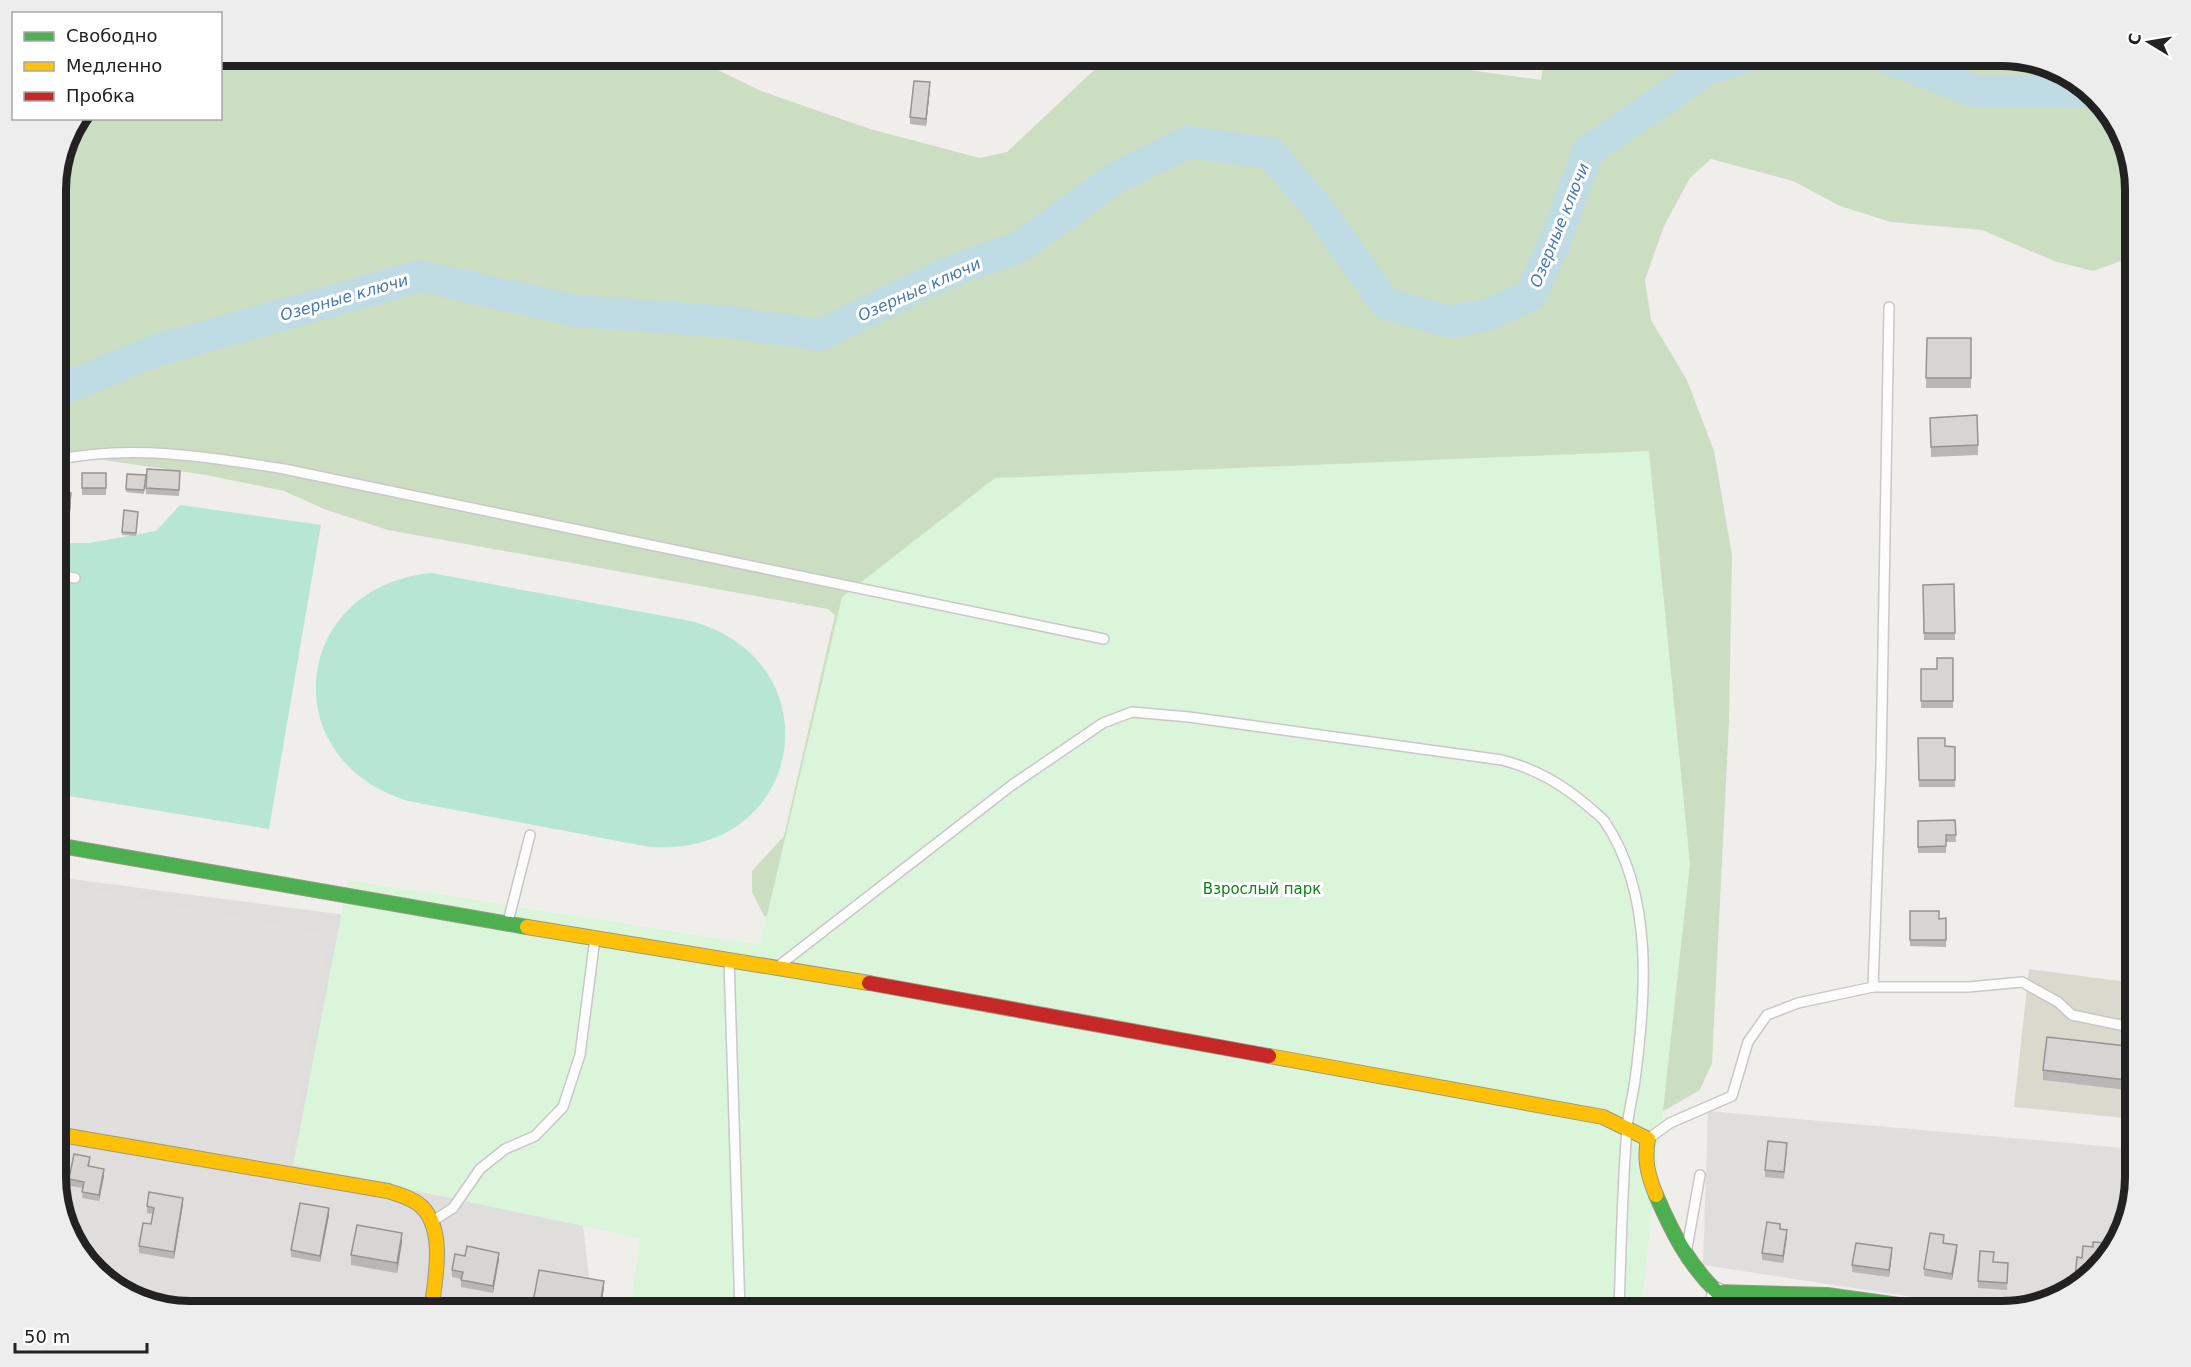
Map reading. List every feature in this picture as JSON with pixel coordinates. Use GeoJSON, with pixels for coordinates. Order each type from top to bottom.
{"type":"FeatureCollection","features":[{"type":"Feature","properties":{"kind":"street"},"geometry":{"type":"LineString","coordinates":[[66,846],[508,924],[778,966],[1603,1117],[1648,1139],[1645,1157],[1647,1173],[1673,1235],[1698,1274],[1717,1292],[1827,1295],[1870,1301]]}},
{"type":"Feature","properties":{"kind":"street"},"geometry":{"type":"LineString","coordinates":[[66,1136],[388,1191],[420,1205],[433,1221],[435,1273],[431,1301]]}},
{"type":"Feature","properties":{"kind":"street"},"geometry":{"type":"LineString","coordinates":[[1715,1301],[1717,1292]]}},
{"type":"Feature","properties":{"kind":"lane"},"geometry":{"type":"LineString","coordinates":[[1873,987],[1881,764],[1889,307]]}},
{"type":"Feature","properties":{"kind":"lane"},"geometry":{"type":"LineString","coordinates":[[66,458],[93,452],[155,454],[203,457],[284,469],[1104,639]]}},
{"type":"Feature","properties":{"kind":"lane"},"geometry":{"type":"LineString","coordinates":[[66,577],[75,578]]}},
{"type":"Feature","properties":{"kind":"lane"},"geometry":{"type":"LineString","coordinates":[[778,966],[1012,785],[1103,723],[1132,712],[1189,717],[1502,760],[1546,776],[1576,796],[1605,821],[1626,864],[1636,904],[1643,950],[1641,1018],[1635,1080],[1627,1127],[1619,1301]]}},
{"type":"Feature","properties":{"kind":"lane"},"geometry":{"type":"LineString","coordinates":[[508,924],[530,836]]}},
{"type":"Feature","properties":{"kind":"lane"},"geometry":{"type":"LineString","coordinates":[[433,1221],[453,1208],[480,1169],[505,1149],[535,1136],[563,1107],[580,1055],[595,938]]}},
{"type":"Feature","properties":{"kind":"lane"},"geometry":{"type":"LineString","coordinates":[[729,959],[740,1301]]}},
{"type":"Feature","properties":{"kind":"lane"},"geometry":{"type":"LineString","coordinates":[[1648,1139],[1670,1123],[1732,1096],[1748,1042],[1767,1015],[1798,1003],[1873,987],[1980,987],[2022,982],[2058,1002],[2072,1015],[2125,1026]]}},
{"type":"Feature","properties":{"kind":"lane"},"geometry":{"type":"LineString","coordinates":[[1685,1256],[1695,1215],[1700,1175]]}},
{"type":"Feature","properties":{"kind":"shaded area"},"geometry":{"type":"Polygon","coordinates":[[[66,878],[651,955],[575,1156],[592,1301],[190,1301],[173,1300],[142,1292],[114,1275],[92,1253],[79,1232],[68,1202],[66,1186],[66,878]]]}},
{"type":"Feature","properties":{"kind":"shaded area"},"geometry":{"type":"Polygon","coordinates":[[[66,885],[329,935],[288,1164],[66,1125],[66,885]]]}},
{"type":"Feature","properties":{"kind":"shaded area"},"geometry":{"type":"Polygon","coordinates":[[[2029,969],[2125,982],[2125,1118],[2014,1107],[2029,969]]]}},
{"type":"Feature","properties":{"kind":"shaded area"},"geometry":{"type":"Polygon","coordinates":[[[1708,1111],[2125,1148],[2124,1194],[2116,1225],[2108,1239],[2089,1265],[2077,1275],[2049,1292],[2033,1297],[2002,1301],[1939,1301],[1703,1265],[1708,1111]]]}},
{"type":"Feature","properties":{"kind":"green space"},"geometry":{"type":"Polygon","coordinates":[[[222,66],[710,66],[761,91],[870,129],[980,158],[1007,152],[1098,66],[1441,66],[1541,80],[1543,66],[2002,66],[2018,67],[2049,75],[2083,97],[2104,121],[2123,165],[2125,260],[2093,271],[2054,261],[1982,230],[1891,222],[1840,206],[1793,181],[1711,159],[1690,178],[1664,226],[1645,280],[1651,320],[1687,380],[1714,451],[1732,555],[1729,721],[1712,1063],[1700,1090],[1653,1117],[764,916],[752,892],[752,871],[784,836],[835,615],[828,609],[388,530],[324,509],[284,491],[206,475],[66,454],[66,181],[70,158],[88,120],[222,120],[222,66]]]}},
{"type":"Feature","properties":{"kind":"green space","name":"Взрослый парк"},"geometry":{"type":"Polygon","coordinates":[[[1649,451],[1690,864],[1642,1301],[631,1301],[640,1238],[293,1165],[348,880],[760,945],[842,597],[995,478],[1649,451]]]}},
{"type":"Feature","properties":{"kind":"green space"},"geometry":{"type":"Polygon","coordinates":[[[180,505],[321,525],[269,829],[66,796],[66,543],[89,543],[156,531],[180,505]]]}},
{"type":"Feature","properties":{"kind":"green space"},"geometry":{"type":"Polygon","coordinates":[[[431,573],[691,621],[738,643],[768,675],[783,713],[784,753],[770,791],[742,822],[702,842],[649,847],[408,801],[364,780],[335,750],[319,715],[316,677],[327,640],[349,609],[384,585],[431,573]]]}},
{"type":"Feature","properties":{"kind":"building"},"geometry":{"type":"Polygon","coordinates":[[[914,81],[930,82],[926,119],[910,117],[914,81]]]}},
{"type":"Feature","properties":{"kind":"building"},"geometry":{"type":"Polygon","coordinates":[[[1927,338],[1971,338],[1971,378],[1926,378],[1927,338]]]}},
{"type":"Feature","properties":{"kind":"building"},"geometry":{"type":"Polygon","coordinates":[[[1977,415],[1978,445],[1931,447],[1930,418],[1977,415]]]}},
{"type":"Feature","properties":{"kind":"building"},"geometry":{"type":"Polygon","coordinates":[[[147,469],[180,471],[179,490],[146,488],[147,469]]]}},
{"type":"Feature","properties":{"kind":"building"},"geometry":{"type":"Polygon","coordinates":[[[82,473],[106,473],[106,488],[82,488],[82,473]]]}},
{"type":"Feature","properties":{"kind":"building"},"geometry":{"type":"Polygon","coordinates":[[[127,474],[146,475],[144,490],[126,489],[127,474]]]}},
{"type":"Feature","properties":{"kind":"building"},"geometry":{"type":"Polygon","coordinates":[[[66,492],[71,493],[66,541],[66,492]]]}},
{"type":"Feature","properties":{"kind":"building"},"geometry":{"type":"Polygon","coordinates":[[[124,510],[138,512],[136,533],[122,532],[124,510]]]}},
{"type":"Feature","properties":{"kind":"building"},"geometry":{"type":"Polygon","coordinates":[[[1954,584],[1955,633],[1924,633],[1923,585],[1954,584]]]}},
{"type":"Feature","properties":{"kind":"building"},"geometry":{"type":"Polygon","coordinates":[[[1937,658],[1953,658],[1953,701],[1921,701],[1921,669],[1937,669],[1937,658]]]}},
{"type":"Feature","properties":{"kind":"building"},"geometry":{"type":"Polygon","coordinates":[[[1918,738],[1945,738],[1945,746],[1955,747],[1955,780],[1919,780],[1918,738]]]}},
{"type":"Feature","properties":{"kind":"building"},"geometry":{"type":"Polygon","coordinates":[[[1955,820],[1956,835],[1946,835],[1946,846],[1918,847],[1918,821],[1955,820]]]}},
{"type":"Feature","properties":{"kind":"building"},"geometry":{"type":"Polygon","coordinates":[[[1910,911],[1939,911],[1939,919],[1946,918],[1946,940],[1910,940],[1910,911]]]}},
{"type":"Feature","properties":{"kind":"building"},"geometry":{"type":"Polygon","coordinates":[[[2047,1037],[2125,1046],[2125,1080],[2043,1070],[2047,1037]]]}},
{"type":"Feature","properties":{"kind":"building"},"geometry":{"type":"Polygon","coordinates":[[[1768,1141],[1787,1143],[1784,1172],[1765,1170],[1768,1141]]]}},
{"type":"Feature","properties":{"kind":"building"},"geometry":{"type":"Polygon","coordinates":[[[74,1154],[90,1157],[88,1166],[104,1169],[99,1195],[82,1192],[84,1182],[69,1179],[74,1154]]]}},
{"type":"Feature","properties":{"kind":"building"},"geometry":{"type":"Polygon","coordinates":[[[149,1192],[183,1198],[174,1252],[139,1246],[143,1223],[151,1224],[154,1208],[147,1206],[149,1192]]]}},
{"type":"Feature","properties":{"kind":"building"},"geometry":{"type":"Polygon","coordinates":[[[300,1203],[329,1208],[320,1256],[291,1250],[300,1203]]]}},
{"type":"Feature","properties":{"kind":"building"},"geometry":{"type":"Polygon","coordinates":[[[1767,1222],[1780,1224],[1780,1229],[1787,1230],[1783,1256],[1762,1253],[1767,1222]]]}},
{"type":"Feature","properties":{"kind":"building"},"geometry":{"type":"Polygon","coordinates":[[[357,1225],[402,1233],[397,1263],[351,1255],[357,1225]]]}},
{"type":"Feature","properties":{"kind":"building"},"geometry":{"type":"Polygon","coordinates":[[[1930,1233],[1944,1235],[1943,1243],[1957,1245],[1952,1274],[1924,1269],[1930,1233]]]}},
{"type":"Feature","properties":{"kind":"building"},"geometry":{"type":"Polygon","coordinates":[[[2093,1242],[2105,1243],[2089,1265],[2075,1276],[2077,1257],[2082,1258],[2083,1246],[2093,1247],[2093,1242]]]}},
{"type":"Feature","properties":{"kind":"building"},"geometry":{"type":"Polygon","coordinates":[[[1856,1243],[1892,1248],[1889,1270],[1852,1265],[1856,1243]]]}},
{"type":"Feature","properties":{"kind":"building"},"geometry":{"type":"Polygon","coordinates":[[[467,1246],[499,1253],[493,1286],[461,1280],[463,1272],[452,1270],[455,1254],[465,1256],[467,1246]]]}},
{"type":"Feature","properties":{"kind":"building"},"geometry":{"type":"Polygon","coordinates":[[[1980,1251],[1994,1252],[1993,1262],[2008,1263],[2007,1283],[1978,1281],[1980,1251]]]}},
{"type":"Feature","properties":{"kind":"building"},"geometry":{"type":"Polygon","coordinates":[[[539,1270],[604,1281],[601,1301],[533,1301],[539,1270]]]}},
{"type":"Feature","properties":{"kind":"waterway","name":"Озерные ключи"},"geometry":{"type":"LineString","coordinates":[[66,388],[154,351],[420,276],[577,311],[729,322],[820,335],[944,274],[1019,247],[1117,177],[1188,142],[1271,153],[1316,206],[1386,304],[1451,322],[1486,315],[1530,296],[1554,244],[1588,151],[1707,69],[1716,66]]}},
{"type":"Feature","properties":{"kind":"waterway","name":"Озерные ключи"},"geometry":{"type":"LineString","coordinates":[[1908,66],[1974,91],[2075,91]]}},
{"type":"Feature","properties":{"kind":"traffic: fast"},"geometry":{"type":"LineString","coordinates":[[66,847],[527,927]]}},
{"type":"Feature","properties":{"kind":"traffic: fast"},"geometry":{"type":"LineString","coordinates":[[1656,1195],[1682,1247],[1697,1270],[1717,1292],[1827,1295],[1870,1301]]}},
{"type":"Feature","properties":{"kind":"traffic: slow"},"geometry":{"type":"LineString","coordinates":[[527,927],[869,983]]}},
{"type":"Feature","properties":{"kind":"traffic: slow"},"geometry":{"type":"LineString","coordinates":[[1269,1056],[1603,1117],[1648,1139],[1646,1154],[1656,1195]]}},
{"type":"Feature","properties":{"kind":"traffic: slow"},"geometry":{"type":"LineString","coordinates":[[66,1136],[388,1191],[410,1199],[422,1207],[434,1229],[437,1257],[432,1301]]}},
{"type":"Feature","properties":{"kind":"traffic: jam"},"geometry":{"type":"LineString","coordinates":[[869,983],[1269,1056]]}}]}
